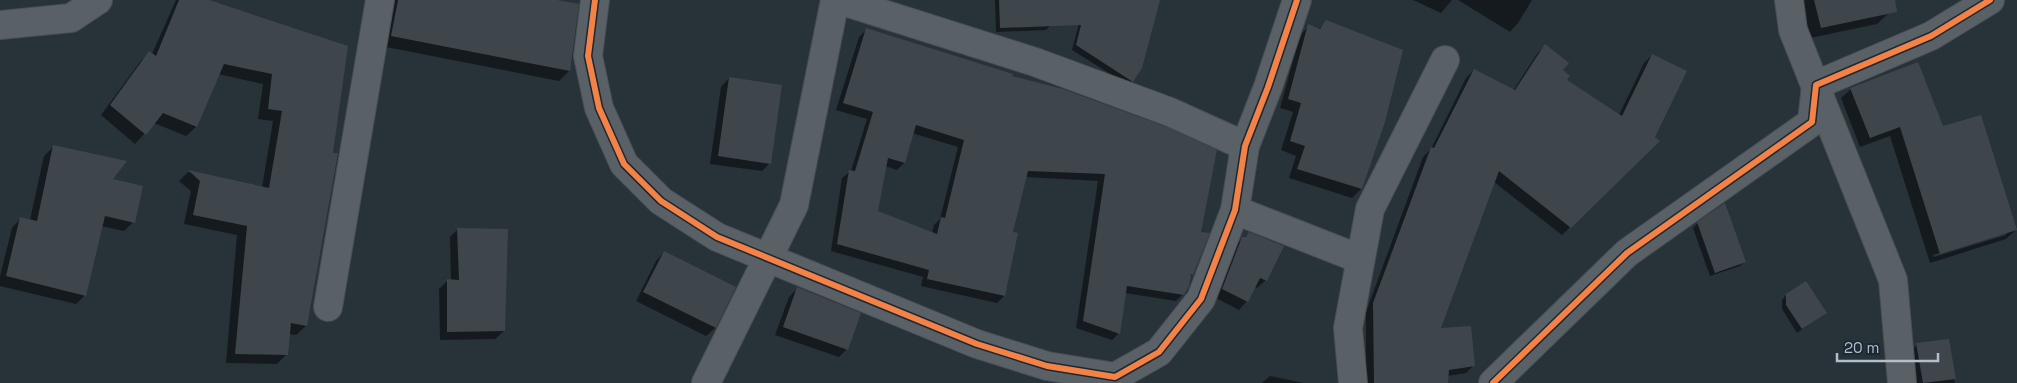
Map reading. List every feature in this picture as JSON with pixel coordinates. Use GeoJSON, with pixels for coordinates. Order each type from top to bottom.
{"type":"FeatureCollection","features":[{"type":"Feature","properties":{"kind":"street"},"geometry":{"type":"LineString","coordinates":[[0,25],[71,18],[98,0]]}},
{"type":"Feature","properties":{"kind":"street"},"geometry":{"type":"LineString","coordinates":[[328,307],[380,0]]}},
{"type":"Feature","properties":{"kind":"street"},"geometry":{"type":"LineString","coordinates":[[595,0],[588,56],[599,108],[624,164],[661,201],[709,232],[890,310],[977,344],[1046,366],[1115,377],[1159,352],[1201,299],[1235,210],[1245,146],[1268,87],[1297,0]]}},
{"type":"Feature","properties":{"kind":"street"},"geometry":{"type":"LineString","coordinates":[[706,383],[770,258],[794,205],[835,0]]}},
{"type":"Feature","properties":{"kind":"street"},"geometry":{"type":"LineString","coordinates":[[839,0],[1035,62],[1170,112],[1245,146]]}},
{"type":"Feature","properties":{"kind":"street"},"geometry":{"type":"LineString","coordinates":[[1789,0],[1793,30],[1893,280],[1902,383]]}},
{"type":"Feature","properties":{"kind":"street"},"geometry":{"type":"LineString","coordinates":[[1816,85],[1931,36],[1990,0]]}},
{"type":"Feature","properties":{"kind":"street"},"geometry":{"type":"LineString","coordinates":[[1353,383],[1348,328],[1370,209],[1445,60]]}},
{"type":"Feature","properties":{"kind":"street"},"geometry":{"type":"LineString","coordinates":[[1493,383],[1628,253],[1812,122],[1816,85]]}},
{"type":"Feature","properties":{"kind":"street"},"geometry":{"type":"LineString","coordinates":[[1235,210],[1360,259]]}},
{"type":"Feature","properties":{"kind":"building"},"geometry":{"type":"Polygon","coordinates":[[[179,0],[209,0],[348,46],[333,153],[338,153],[307,326],[291,323],[288,355],[235,354],[247,226],[193,215],[200,181],[188,170],[269,188],[282,111],[268,109],[272,74],[224,64],[197,127],[163,113],[146,135],[110,105],[149,51],[156,56],[179,0]]]}},
{"type":"Feature","properties":{"kind":"building"},"geometry":{"type":"Polygon","coordinates":[[[398,0],[557,0],[579,4],[570,71],[391,36],[398,0]]]}},
{"type":"Feature","properties":{"kind":"building"},"geometry":{"type":"Polygon","coordinates":[[[999,0],[1160,0],[1142,68],[1133,82],[1076,45],[1081,25],[1000,28],[999,0]]]}},
{"type":"Feature","properties":{"kind":"building"},"geometry":{"type":"Polygon","coordinates":[[[1814,0],[1895,0],[1897,12],[1821,28],[1814,0]]]}},
{"type":"Feature","properties":{"kind":"building"},"geometry":{"type":"Polygon","coordinates":[[[1326,20],[1403,50],[1385,122],[1362,189],[1297,169],[1305,146],[1290,141],[1301,103],[1288,99],[1308,24],[1320,29],[1326,20]]]}},
{"type":"Feature","properties":{"kind":"building"},"geometry":{"type":"Polygon","coordinates":[[[866,28],[1013,74],[1012,76],[1063,89],[1164,126],[1217,150],[1201,232],[1210,233],[1193,275],[1191,274],[1189,286],[1184,295],[1127,286],[1120,334],[1083,321],[1105,174],[1028,171],[1013,232],[1018,233],[1005,296],[927,279],[929,270],[837,244],[849,170],[855,171],[873,112],[843,103],[866,28]],[[916,125],[905,163],[888,158],[878,211],[937,234],[941,217],[945,218],[964,140],[916,125]]]}},
{"type":"Feature","properties":{"kind":"building"},"geometry":{"type":"Polygon","coordinates":[[[1545,44],[1569,63],[1563,70],[1570,76],[1567,80],[1622,116],[1652,54],[1687,71],[1655,137],[1660,141],[1571,228],[1499,171],[1441,328],[1471,326],[1475,366],[1449,370],[1448,383],[1374,383],[1373,303],[1431,147],[1434,148],[1474,69],[1515,90],[1545,44]]]}},
{"type":"Feature","properties":{"kind":"building"},"geometry":{"type":"Polygon","coordinates":[[[1918,62],[1943,126],[1981,115],[2017,230],[1940,254],[1900,127],[1870,138],[1850,88],[1918,62]]]}},
{"type":"Feature","properties":{"kind":"building"},"geometry":{"type":"Polygon","coordinates":[[[729,77],[782,85],[771,164],[718,156],[729,77]]]}},
{"type":"Feature","properties":{"kind":"building"},"geometry":{"type":"Polygon","coordinates":[[[53,145],[127,161],[113,179],[143,186],[135,223],[105,216],[86,296],[6,276],[20,217],[37,221],[53,145]]]}},
{"type":"Feature","properties":{"kind":"building"},"geometry":{"type":"Polygon","coordinates":[[[1725,203],[1746,262],[1715,273],[1697,222],[1725,203]]]}},
{"type":"Feature","properties":{"kind":"building"},"geometry":{"type":"Polygon","coordinates":[[[457,228],[508,229],[505,331],[447,332],[447,279],[459,280],[457,228]]]}},
{"type":"Feature","properties":{"kind":"building"},"geometry":{"type":"Polygon","coordinates":[[[1249,232],[1284,246],[1267,281],[1260,278],[1248,302],[1222,289],[1242,237],[1246,237],[1249,232]]]}},
{"type":"Feature","properties":{"kind":"building"},"geometry":{"type":"Polygon","coordinates":[[[664,251],[736,287],[716,328],[643,292],[664,251]]]}},
{"type":"Feature","properties":{"kind":"building"},"geometry":{"type":"Polygon","coordinates":[[[1806,281],[1827,313],[1802,329],[1786,305],[1786,294],[1806,281]]]}},
{"type":"Feature","properties":{"kind":"building"},"geometry":{"type":"Polygon","coordinates":[[[797,287],[861,313],[848,350],[783,327],[797,287]]]}},
{"type":"Feature","properties":{"kind":"building"},"geometry":{"type":"Polygon","coordinates":[[[1949,339],[1956,379],[1923,383],[1916,343],[1949,339]]]}},
{"type":"Feature","properties":{"kind":"cycle path"},"geometry":{"type":"LineString","coordinates":[[595,0],[588,56],[599,108],[624,164],[661,201],[717,237],[977,344],[1047,366],[1115,377],[1159,352],[1201,299],[1235,210],[1245,146],[1268,87],[1297,0]]}},
{"type":"Feature","properties":{"kind":"cycle path"},"geometry":{"type":"LineString","coordinates":[[1493,383],[1627,253],[1812,122],[1816,85],[1931,36],[1990,0]]}}]}
